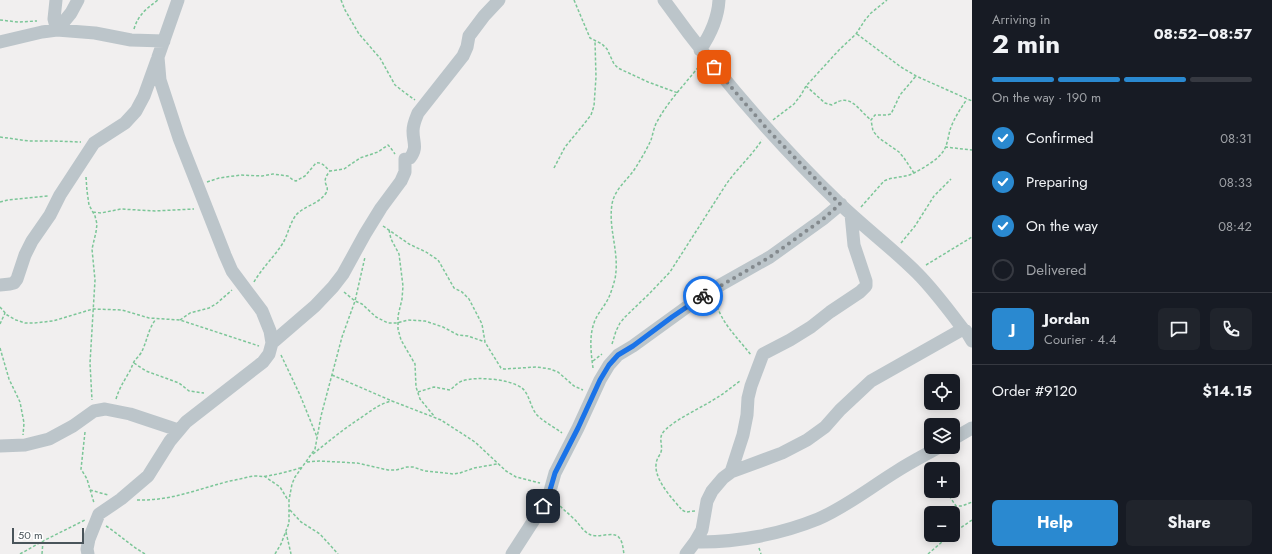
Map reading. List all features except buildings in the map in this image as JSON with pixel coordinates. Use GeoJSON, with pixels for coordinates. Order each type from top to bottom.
{"type":"FeatureCollection","features":[{"type":"Feature","properties":{"kind":"street"},"geometry":{"type":"LineString","coordinates":[[0,42],[35,34],[56,26],[71,13],[78,0]]}},
{"type":"Feature","properties":{"kind":"street"},"geometry":{"type":"LineString","coordinates":[[0,285],[14,283],[32,241],[50,215],[60,195],[94,143],[125,123],[136,111],[144,96],[178,0]]}},
{"type":"Feature","properties":{"kind":"street"},"geometry":{"type":"LineString","coordinates":[[88,554],[87,549],[89,539],[98,517],[148,476],[170,441],[186,422],[263,362],[273,344],[315,306],[343,274],[381,208],[394,192],[406,172],[405,159],[410,158],[415,148],[413,130],[414,121],[423,106],[463,56],[471,32],[499,0]]}},
{"type":"Feature","properties":{"kind":"street"},"geometry":{"type":"LineString","coordinates":[[703,54],[717,17],[719,0]]}},
{"type":"Feature","properties":{"kind":"street"},"geometry":{"type":"LineString","coordinates":[[56,26],[60,1]]}},
{"type":"Feature","properties":{"kind":"street"},"geometry":{"type":"LineString","coordinates":[[667,1],[703,54],[767,128],[840,204],[932,288],[968,332],[871,381],[840,410],[825,427],[807,440],[782,453],[731,472],[723,478],[712,491],[707,500],[702,530],[686,554]]}},
{"type":"Feature","properties":{"kind":"street"},"geometry":{"type":"LineString","coordinates":[[56,26],[131,40],[164,41]]}},
{"type":"Feature","properties":{"kind":"street"},"geometry":{"type":"LineString","coordinates":[[158,57],[160,80],[168,109],[213,228],[232,272],[262,311],[270,331],[273,344]]}},
{"type":"Feature","properties":{"kind":"street"},"geometry":{"type":"LineString","coordinates":[[512,554],[543,506],[555,473],[598,384],[609,365],[618,355],[715,288],[770,257],[823,219],[840,204]]}},
{"type":"Feature","properties":{"kind":"street"},"geometry":{"type":"LineString","coordinates":[[731,472],[743,435],[747,415],[748,398],[763,354],[790,340],[864,289],[866,281],[854,245],[852,215]]}},
{"type":"Feature","properties":{"kind":"street"},"geometry":{"type":"LineString","coordinates":[[0,446],[25,445],[49,439],[73,426],[88,415],[99,410],[107,409],[130,414],[178,430]]}},
{"type":"Feature","properties":{"kind":"street"},"geometry":{"type":"LineString","coordinates":[[960,435],[972,428]]}},
{"type":"Feature","properties":{"kind":"street"},"geometry":{"type":"LineString","coordinates":[[695,542],[755,537],[790,529],[836,510],[898,470],[927,454]]}},
{"type":"Feature","properties":{"kind":"path"},"geometry":{"type":"LineString","coordinates":[[131,40],[137,19],[149,6],[158,0]]}},
{"type":"Feature","properties":{"kind":"path"},"geometry":{"type":"LineString","coordinates":[[341,0],[359,34],[380,58],[395,85],[423,106]]}},
{"type":"Feature","properties":{"kind":"path"},"geometry":{"type":"LineString","coordinates":[[574,0],[590,38],[602,44],[618,68],[648,82],[678,93]]}},
{"type":"Feature","properties":{"kind":"path"},"geometry":{"type":"LineString","coordinates":[[612,345],[620,323],[670,272],[727,183],[736,170],[754,151],[767,128],[794,104],[806,86],[856,34],[871,13],[887,0]]}},
{"type":"Feature","properties":{"kind":"path"},"geometry":{"type":"LineString","coordinates":[[0,20],[18,22],[34,21],[56,26]]}},
{"type":"Feature","properties":{"kind":"path"},"geometry":{"type":"LineString","coordinates":[[856,34],[901,67],[916,76],[972,101]]}},
{"type":"Feature","properties":{"kind":"path"},"geometry":{"type":"LineString","coordinates":[[554,168],[565,147],[584,124],[594,106],[596,77],[595,41]]}},
{"type":"Feature","properties":{"kind":"path"},"geometry":{"type":"LineString","coordinates":[[598,384],[591,352],[592,333],[594,322],[608,299],[615,278],[616,262],[611,216],[614,196],[619,186],[638,164],[650,141],[656,122],[678,93],[703,54]]}},
{"type":"Feature","properties":{"kind":"path"},"geometry":{"type":"LineString","coordinates":[[871,120],[875,115],[891,114],[900,95],[916,76]]}},
{"type":"Feature","properties":{"kind":"path"},"geometry":{"type":"LineString","coordinates":[[806,86],[825,103],[832,105],[841,100],[847,100],[854,104],[871,120],[873,131],[879,138],[899,152],[914,174]]}},
{"type":"Feature","properties":{"kind":"path"},"geometry":{"type":"LineString","coordinates":[[852,215],[884,181],[889,178],[914,174],[942,154],[955,118],[967,100]]}},
{"type":"Feature","properties":{"kind":"path"},"geometry":{"type":"LineString","coordinates":[[0,137],[29,141],[94,143]]}},
{"type":"Feature","properties":{"kind":"path"},"geometry":{"type":"LineString","coordinates":[[180,320],[190,313],[209,308],[216,304],[231,290],[245,288],[272,259],[281,245],[295,216],[325,194],[327,188],[324,178],[330,171],[344,169],[360,158],[378,152],[388,146],[398,157],[405,159]]}},
{"type":"Feature","properties":{"kind":"path"},"geometry":{"type":"LineString","coordinates":[[945,147],[972,150]]}},
{"type":"Feature","properties":{"kind":"path"},"geometry":{"type":"LineString","coordinates":[[198,185],[219,178],[241,175],[282,175],[288,176],[296,181],[305,176],[316,163],[323,164],[330,171]]}},
{"type":"Feature","properties":{"kind":"path"},"geometry":{"type":"LineString","coordinates":[[86,172],[87,191],[97,224],[92,249],[95,280],[90,363],[92,402],[85,429],[81,466],[98,517],[134,548],[145,554]]}},
{"type":"Feature","properties":{"kind":"path"},"geometry":{"type":"LineString","coordinates":[[892,251],[915,226],[934,196],[951,179]]}},
{"type":"Feature","properties":{"kind":"path"},"geometry":{"type":"LineString","coordinates":[[0,202],[60,195]]}},
{"type":"Feature","properties":{"kind":"path"},"geometry":{"type":"LineString","coordinates":[[93,212],[101,213],[121,209],[155,211],[206,208]]}},
{"type":"Feature","properties":{"kind":"path"},"geometry":{"type":"LineString","coordinates":[[381,208],[381,215],[378,223],[438,260],[454,288],[462,292],[469,299],[482,324],[485,342],[501,368],[537,367],[550,369],[558,372],[574,386],[585,391],[592,398]]}},
{"type":"Feature","properties":{"kind":"path"},"geometry":{"type":"LineString","coordinates":[[389,230],[391,239],[399,254],[403,286],[397,323],[398,329],[401,340],[415,364],[418,392],[422,403],[434,416]]}},
{"type":"Feature","properties":{"kind":"path"},"geometry":{"type":"LineString","coordinates":[[916,272],[972,236]]}},
{"type":"Feature","properties":{"kind":"path"},"geometry":{"type":"LineString","coordinates":[[275,554],[289,523],[289,500],[292,484],[295,477],[316,449],[321,416],[346,325],[355,301],[366,253]]}},
{"type":"Feature","properties":{"kind":"path"},"geometry":{"type":"LineString","coordinates":[[333,287],[362,304],[373,315],[384,322],[390,324],[408,320],[424,321],[458,334],[485,342]]}},
{"type":"Feature","properties":{"kind":"path"},"geometry":{"type":"LineString","coordinates":[[704,511],[686,512],[682,510],[658,478],[656,466],[657,459],[661,454],[662,449],[661,435],[665,430],[678,420],[718,397],[758,369],[719,313],[715,298],[715,288]]}},
{"type":"Feature","properties":{"kind":"path"},"geometry":{"type":"LineString","coordinates":[[0,307],[5,313],[16,320],[25,323],[53,320],[93,309],[122,310],[149,318],[180,320],[273,344],[300,395],[317,437]]}},
{"type":"Feature","properties":{"kind":"path"},"geometry":{"type":"LineString","coordinates":[[0,324],[5,313]]}},
{"type":"Feature","properties":{"kind":"path"},"geometry":{"type":"LineString","coordinates":[[107,409],[114,405],[122,384],[134,362],[140,355],[146,343],[152,324],[156,318]]}},
{"type":"Feature","properties":{"kind":"path"},"geometry":{"type":"LineString","coordinates":[[0,348],[3,363],[20,402],[23,413],[23,433],[25,445]]}},
{"type":"Feature","properties":{"kind":"path"},"geometry":{"type":"LineString","coordinates":[[593,361],[604,353]]}},
{"type":"Feature","properties":{"kind":"path"},"geometry":{"type":"LineString","coordinates":[[134,362],[146,371],[179,383],[189,390],[220,396]]}},
{"type":"Feature","properties":{"kind":"path"},"geometry":{"type":"LineString","coordinates":[[332,374],[392,401],[441,420],[475,442],[506,471],[516,477],[534,480],[550,489],[563,510],[573,517],[585,532],[590,535],[598,536],[610,534],[617,535],[620,538],[624,554]]}},
{"type":"Feature","properties":{"kind":"path"},"geometry":{"type":"LineString","coordinates":[[418,392],[434,387],[450,390],[458,383],[469,380],[486,379],[512,383],[521,387],[526,392],[538,415],[571,441]]}},
{"type":"Feature","properties":{"kind":"path"},"geometry":{"type":"LineString","coordinates":[[312,455],[349,426],[384,403],[392,401]]}},
{"type":"Feature","properties":{"kind":"path"},"geometry":{"type":"LineString","coordinates":[[307,462],[319,461],[357,463],[388,470],[396,470],[407,466],[425,472],[454,474],[460,474],[474,468],[497,464]]}},
{"type":"Feature","properties":{"kind":"path"},"geometry":{"type":"LineString","coordinates":[[90,490],[121,499],[163,499],[253,476],[281,474],[303,468]]}},
{"type":"Feature","properties":{"kind":"path"},"geometry":{"type":"LineString","coordinates":[[264,476],[280,487],[289,500]]}},
{"type":"Feature","properties":{"kind":"path"},"geometry":{"type":"LineString","coordinates":[[951,498],[956,506],[962,506],[972,502]]}},
{"type":"Feature","properties":{"kind":"path"},"geometry":{"type":"LineString","coordinates":[[289,509],[301,522],[320,534],[338,554]]}},
{"type":"Feature","properties":{"kind":"path"},"geometry":{"type":"LineString","coordinates":[[20,554],[43,540],[81,522],[98,517]]}},
{"type":"Feature","properties":{"kind":"path"},"geometry":{"type":"LineString","coordinates":[[960,528],[972,520]]}},
{"type":"Feature","properties":{"kind":"path"},"geometry":{"type":"LineString","coordinates":[[286,532],[291,554]]}},
{"type":"Feature","properties":{"kind":"path"},"geometry":{"type":"LineString","coordinates":[[42,554],[43,540]]}},
{"type":"Feature","properties":{"kind":"path"},"geometry":{"type":"LineString","coordinates":[[928,554],[942,542]]}},
{"type":"Feature","properties":{"kind":"way so far"},"geometry":{"type":"LineString","coordinates":[[703,296],[770,257],[823,219],[840,204],[768,130],[714,67]]}},
{"type":"Feature","properties":{"kind":"route"},"geometry":{"type":"LineString","coordinates":[[543,506],[555,473],[600,380],[609,365],[618,355],[703,296]]}}]}
